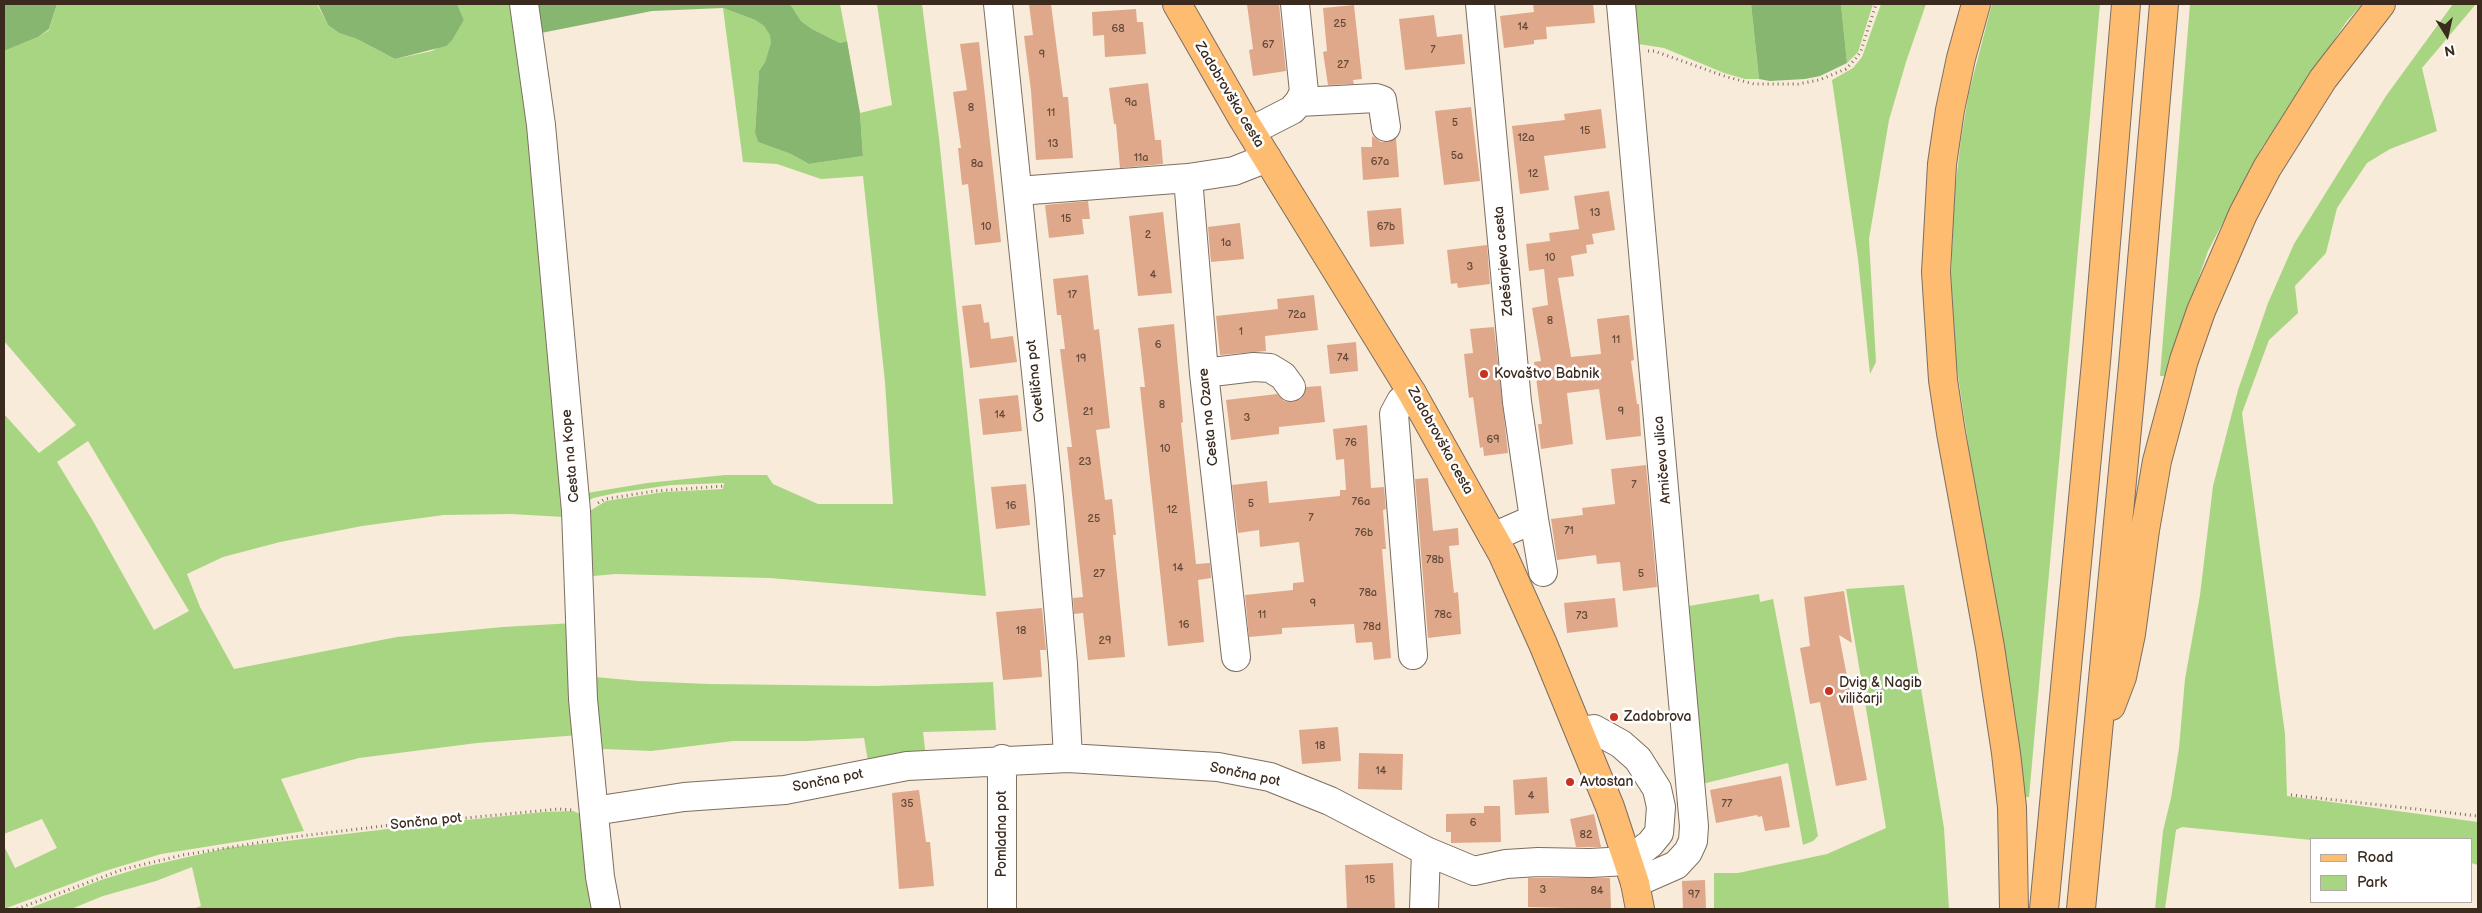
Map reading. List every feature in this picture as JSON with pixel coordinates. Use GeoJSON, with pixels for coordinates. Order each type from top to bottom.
{"type":"FeatureCollection","features":[{"type":"Feature","properties":{"kind":"main road","name":"Zadobrovška cesta"},"geometry":{"type":"LineString","coordinates":[[1176,4],[1202,52],[1412,393],[1493,537],[1528,610],[1580,731],[1610,807],[1634,884]]}},
{"type":"Feature","properties":{"kind":"main road"},"geometry":{"type":"LineString","coordinates":[[1976,4],[1961,58],[1948,119],[1940,182],[1936,272],[1942,362],[1951,433],[1990,647],[2006,753],[2012,807],[2014,909]]}},
{"type":"Feature","properties":{"kind":"main road"},"geometry":{"type":"LineString","coordinates":[[2044,909],[2094,381],[2126,4]]}},
{"type":"Feature","properties":{"kind":"main road"},"geometry":{"type":"LineString","coordinates":[[2081,909],[2133,366],[2164,4]]}},
{"type":"Feature","properties":{"kind":"main road"},"geometry":{"type":"LineString","coordinates":[[2097,740],[2122,677],[2131,634],[2144,530],[2157,461],[2182,369],[2201,311],[2243,214],[2267,168],[2323,79],[2381,4]]}},
{"type":"Feature","properties":{"kind":"street","name":"Cesta na Kope"},"geometry":{"type":"LineString","coordinates":[[524,4],[541,125],[576,511],[583,699],[600,877],[606,909]]}},
{"type":"Feature","properties":{"kind":"street","name":"Cvetlična pot"},"geometry":{"type":"LineString","coordinates":[[998,4],[1018,191],[1063,664],[1068,758]]}},
{"type":"Feature","properties":{"kind":"street"},"geometry":{"type":"LineString","coordinates":[[1251,131],[1292,110],[1304,92],[1295,4]]}},
{"type":"Feature","properties":{"kind":"street","name":"Zdešarjeva cesta"},"geometry":{"type":"LineString","coordinates":[[1480,4],[1517,402],[1543,572]]}},
{"type":"Feature","properties":{"kind":"street","name":"Arničeva ulica"},"geometry":{"type":"LineString","coordinates":[[1621,4],[1694,826],[1693,841],[1688,852],[1676,866],[1634,884]]}},
{"type":"Feature","properties":{"kind":"street"},"geometry":{"type":"LineString","coordinates":[[1299,102],[1376,98],[1382,100],[1386,127]]}},
{"type":"Feature","properties":{"kind":"street"},"geometry":{"type":"LineString","coordinates":[[1018,191],[1188,178],[1234,171],[1267,158]]}},
{"type":"Feature","properties":{"kind":"street","name":"Cesta na Ozare"},"geometry":{"type":"LineString","coordinates":[[1188,178],[1204,373],[1236,657]]}},
{"type":"Feature","properties":{"kind":"street"},"geometry":{"type":"LineString","coordinates":[[1204,373],[1254,367],[1270,368],[1283,376],[1291,387]]}},
{"type":"Feature","properties":{"kind":"street"},"geometry":{"type":"LineString","coordinates":[[1412,393],[1401,401],[1394,414],[1413,655]]}},
{"type":"Feature","properties":{"kind":"street"},"geometry":{"type":"LineString","coordinates":[[1493,537],[1534,519]]}},
{"type":"Feature","properties":{"kind":"street"},"geometry":{"type":"LineString","coordinates":[[1580,731],[1594,730],[1621,744],[1638,759],[1656,789],[1661,807],[1659,833],[1650,844],[1634,884]]}},
{"type":"Feature","properties":{"kind":"street","name":"Sončna pot"},"geometry":{"type":"LineString","coordinates":[[594,811],[684,797],[785,790],[907,766],[1002,759],[1068,758],[1218,767],[1270,777],[1330,801],[1426,851],[1474,870],[1506,864],[1538,862],[1590,863],[1634,884]]}},
{"type":"Feature","properties":{"kind":"street","name":"Pomladna pot"},"geometry":{"type":"LineString","coordinates":[[1002,759],[1002,909]]}},
{"type":"Feature","properties":{"kind":"street"},"geometry":{"type":"LineString","coordinates":[[1424,909],[1426,851]]}},
{"type":"Feature","properties":{"kind":"path"},"geometry":{"type":"LineString","coordinates":[[1625,51],[1654,51],[1727,77],[1754,84],[1798,84],[1819,80],[1846,69],[1861,51],[1876,4]]}},
{"type":"Feature","properties":{"kind":"path"},"geometry":{"type":"LineString","coordinates":[[576,511],[605,499],[626,495],[679,488],[724,486]]}},
{"type":"Feature","properties":{"kind":"path"},"geometry":{"type":"LineString","coordinates":[[2290,795],[2478,816]]}},
{"type":"Feature","properties":{"kind":"path","name":"Sončna pot"},"geometry":{"type":"LineString","coordinates":[[17,909],[124,869],[183,855],[293,837],[467,817],[559,809],[594,811]]}},
{"type":"Feature","properties":{"kind":"green space"},"geometry":{"type":"Polygon","coordinates":[[[4,4],[57,4],[49,29],[38,37],[4,51],[4,4]]]}},
{"type":"Feature","properties":{"kind":"green space"},"geometry":{"type":"Polygon","coordinates":[[[57,4],[317,4],[328,25],[339,33],[357,39],[395,59],[432,51],[453,39],[464,20],[457,4],[518,4],[564,517],[511,514],[444,515],[362,526],[280,542],[223,557],[187,574],[200,607],[234,669],[397,637],[503,627],[574,623],[579,735],[477,743],[359,758],[281,779],[304,831],[161,854],[105,871],[4,909],[4,846],[15,868],[57,848],[42,819],[4,834],[4,414],[39,453],[76,425],[4,341],[4,51],[38,37],[49,30],[57,4]],[[88,441],[57,462],[93,521],[154,630],[189,611],[88,441]]]}},
{"type":"Feature","properties":{"kind":"green space"},"geometry":{"type":"Polygon","coordinates":[[[318,4],[457,4],[464,20],[453,39],[446,46],[395,59],[357,39],[339,33],[328,25],[318,4]]]}},
{"type":"Feature","properties":{"kind":"green space"},"geometry":{"type":"Polygon","coordinates":[[[529,4],[790,4],[801,21],[812,29],[840,43],[847,41],[860,113],[863,156],[809,164],[791,154],[758,142],[755,133],[759,71],[765,62],[771,43],[770,35],[764,26],[755,20],[723,8],[652,11],[536,34],[529,4]]]}},
{"type":"Feature","properties":{"kind":"green space"},"geometry":{"type":"Polygon","coordinates":[[[790,4],[840,4],[847,41],[840,43],[812,29],[801,21],[790,4]]]}},
{"type":"Feature","properties":{"kind":"green space"},"geometry":{"type":"Polygon","coordinates":[[[877,4],[922,4],[939,138],[986,596],[770,578],[615,574],[583,577],[583,515],[606,501],[664,492],[723,489],[724,483],[671,485],[616,493],[593,498],[582,505],[581,494],[647,483],[725,475],[767,475],[773,484],[818,504],[893,504],[885,382],[863,176],[821,179],[777,164],[743,162],[723,8],[755,20],[764,26],[771,35],[771,44],[765,62],[759,71],[755,133],[758,142],[791,154],[809,164],[863,156],[860,113],[892,105],[877,4]]]}},
{"type":"Feature","properties":{"kind":"green space"},"geometry":{"type":"Polygon","coordinates":[[[1625,4],[1751,4],[1759,79],[1745,79],[1724,73],[1664,48],[1632,43],[1625,4]]]}},
{"type":"Feature","properties":{"kind":"green space"},"geometry":{"type":"Polygon","coordinates":[[[1751,4],[1841,4],[1847,63],[1820,76],[1805,79],[1770,81],[1759,79],[1751,4]]]}},
{"type":"Feature","properties":{"kind":"green space"},"geometry":{"type":"Polygon","coordinates":[[[1841,4],[1873,4],[1858,52],[1847,63],[1841,4]]]}},
{"type":"Feature","properties":{"kind":"green space"},"geometry":{"type":"Polygon","coordinates":[[[1881,4],[1926,4],[1889,120],[1869,239],[1876,362],[1870,374],[1858,259],[1832,80],[1853,68],[1862,57],[1881,4]]]}},
{"type":"Feature","properties":{"kind":"green space"},"geometry":{"type":"Polygon","coordinates":[[[1992,4],[2100,4],[2029,797],[2023,797],[2014,711],[1970,456],[1956,362],[1951,275],[1954,198],[1961,139],[1969,92],[1992,4]]]}},
{"type":"Feature","properties":{"kind":"green space"},"geometry":{"type":"Polygon","coordinates":[[[2190,4],[2362,4],[2347,21],[2261,149],[2208,251],[2165,376],[2160,376],[2190,4]]]}},
{"type":"Feature","properties":{"kind":"green space"},"geometry":{"type":"Polygon","coordinates":[[[2453,4],[2476,4],[2422,68],[2437,131],[2390,149],[2367,163],[2337,208],[2326,253],[2295,286],[2298,313],[2269,340],[2242,413],[2285,734],[2287,796],[2478,822],[2478,865],[2472,863],[2472,838],[2310,838],[2310,840],[2182,827],[2176,830],[2165,909],[2155,909],[2163,831],[2171,798],[2179,748],[2185,679],[2200,595],[2213,486],[2238,390],[2268,303],[2294,244],[2386,96],[2453,4]]]}},
{"type":"Feature","properties":{"kind":"green space"},"geometry":{"type":"Polygon","coordinates":[[[1904,585],[1944,828],[1949,909],[1714,909],[1714,873],[1738,873],[1827,854],[1886,828],[1846,589],[1904,585]]]}},
{"type":"Feature","properties":{"kind":"green space"},"geometry":{"type":"Polygon","coordinates":[[[1759,594],[1760,602],[1773,599],[1818,836],[1813,841],[1803,845],[1788,763],[1698,785],[1683,607],[1759,594]]]}},
{"type":"Feature","properties":{"kind":"green space"},"geometry":{"type":"Polygon","coordinates":[[[585,676],[638,681],[709,684],[875,686],[993,682],[996,730],[923,732],[926,757],[869,767],[864,738],[806,741],[733,741],[651,751],[605,749],[592,753],[585,676]]]}},
{"type":"Feature","properties":{"kind":"green space"},"geometry":{"type":"Polygon","coordinates":[[[573,811],[583,815],[596,909],[193,909],[201,906],[192,867],[156,881],[103,896],[71,909],[28,909],[101,880],[140,868],[227,848],[447,822],[544,812],[573,811]]]}},
{"type":"Feature","properties":{"kind":"building"},"geometry":{"type":"Polygon","coordinates":[[[1029,4],[1051,4],[1063,97],[1068,97],[1073,158],[1036,160],[1031,91],[1024,36],[1033,35],[1029,4]]]}},
{"type":"Feature","properties":{"kind":"building"},"geometry":{"type":"Polygon","coordinates":[[[1247,4],[1279,4],[1286,71],[1253,76],[1249,50],[1253,49],[1247,4]]]}},
{"type":"Feature","properties":{"kind":"building"},"geometry":{"type":"Polygon","coordinates":[[[1533,4],[1593,4],[1595,23],[1546,27],[1547,39],[1534,40],[1534,44],[1504,48],[1500,16],[1534,12],[1533,4]]]}},
{"type":"Feature","properties":{"kind":"building"},"geometry":{"type":"Polygon","coordinates":[[[1354,5],[1362,79],[1353,80],[1354,84],[1328,85],[1323,52],[1327,51],[1323,8],[1354,5]]]}},
{"type":"Feature","properties":{"kind":"building"},"geometry":{"type":"Polygon","coordinates":[[[1136,9],[1137,22],[1143,22],[1146,54],[1105,57],[1104,35],[1093,36],[1092,12],[1136,9]]]}},
{"type":"Feature","properties":{"kind":"building"},"geometry":{"type":"Polygon","coordinates":[[[1434,15],[1437,37],[1462,34],[1465,64],[1405,70],[1399,19],[1434,15]]]}},
{"type":"Feature","properties":{"kind":"building"},"geometry":{"type":"Polygon","coordinates":[[[979,42],[1001,242],[975,245],[968,184],[962,185],[958,148],[961,148],[953,92],[967,90],[960,44],[979,42]]]}},
{"type":"Feature","properties":{"kind":"building"},"geometry":{"type":"Polygon","coordinates":[[[1148,83],[1155,140],[1161,140],[1163,164],[1120,168],[1116,124],[1114,124],[1109,88],[1148,83]]]}},
{"type":"Feature","properties":{"kind":"building"},"geometry":{"type":"Polygon","coordinates":[[[1471,107],[1480,181],[1444,185],[1435,111],[1471,107]]]}},
{"type":"Feature","properties":{"kind":"building"},"geometry":{"type":"Polygon","coordinates":[[[1601,109],[1606,148],[1544,156],[1549,190],[1520,194],[1512,126],[1565,120],[1564,114],[1601,109]]]}},
{"type":"Feature","properties":{"kind":"building"},"geometry":{"type":"Polygon","coordinates":[[[1372,136],[1381,142],[1388,142],[1396,138],[1399,177],[1363,180],[1361,147],[1372,147],[1372,136]]]}},
{"type":"Feature","properties":{"kind":"building"},"geometry":{"type":"Polygon","coordinates":[[[1609,191],[1615,230],[1592,234],[1594,244],[1586,245],[1587,253],[1571,256],[1574,276],[1558,278],[1571,357],[1601,354],[1597,319],[1629,315],[1634,360],[1631,361],[1637,404],[1639,404],[1641,436],[1606,440],[1599,389],[1567,393],[1573,444],[1541,449],[1538,424],[1542,424],[1534,362],[1541,361],[1532,308],[1548,305],[1544,269],[1529,271],[1526,244],[1550,241],[1549,233],[1579,229],[1574,196],[1609,191]]]}},
{"type":"Feature","properties":{"kind":"building"},"geometry":{"type":"Polygon","coordinates":[[[1088,201],[1090,219],[1082,219],[1084,234],[1049,238],[1045,205],[1088,201]]]}},
{"type":"Feature","properties":{"kind":"building"},"geometry":{"type":"Polygon","coordinates":[[[1401,208],[1404,244],[1370,247],[1367,211],[1401,208]]]}},
{"type":"Feature","properties":{"kind":"building"},"geometry":{"type":"Polygon","coordinates":[[[1163,212],[1172,293],[1138,296],[1129,216],[1163,212]]]}},
{"type":"Feature","properties":{"kind":"building"},"geometry":{"type":"Polygon","coordinates":[[[1240,223],[1244,259],[1211,262],[1208,227],[1240,223]]]}},
{"type":"Feature","properties":{"kind":"building"},"geometry":{"type":"Polygon","coordinates":[[[1487,245],[1490,284],[1458,288],[1457,283],[1451,284],[1447,250],[1487,245]]]}},
{"type":"Feature","properties":{"kind":"building"},"geometry":{"type":"Polygon","coordinates":[[[1088,275],[1094,330],[1099,329],[1110,428],[1096,430],[1105,500],[1112,499],[1116,535],[1113,535],[1125,657],[1088,660],[1083,613],[1074,614],[1073,598],[1083,597],[1067,447],[1072,447],[1060,349],[1065,349],[1061,315],[1057,315],[1053,279],[1088,275]]]}},
{"type":"Feature","properties":{"kind":"building"},"geometry":{"type":"Polygon","coordinates":[[[1314,295],[1318,330],[1265,336],[1266,351],[1220,355],[1216,316],[1278,309],[1277,299],[1314,295]]]}},
{"type":"Feature","properties":{"kind":"building"},"geometry":{"type":"Polygon","coordinates":[[[981,304],[984,323],[989,322],[991,339],[1013,336],[1017,362],[970,368],[962,306],[981,304]]]}},
{"type":"Feature","properties":{"kind":"building"},"geometry":{"type":"Polygon","coordinates":[[[1174,324],[1183,422],[1181,423],[1196,564],[1210,563],[1211,578],[1198,580],[1204,642],[1168,646],[1140,387],[1145,387],[1138,328],[1174,324]]]}},
{"type":"Feature","properties":{"kind":"building"},"geometry":{"type":"Polygon","coordinates":[[[1494,327],[1508,453],[1484,456],[1483,447],[1480,448],[1473,397],[1469,398],[1464,354],[1473,353],[1470,329],[1494,327]]]}},
{"type":"Feature","properties":{"kind":"building"},"geometry":{"type":"Polygon","coordinates":[[[1356,342],[1358,371],[1330,374],[1327,345],[1356,342]]]}},
{"type":"Feature","properties":{"kind":"building"},"geometry":{"type":"Polygon","coordinates":[[[1321,386],[1325,422],[1279,427],[1279,434],[1231,440],[1226,400],[1277,394],[1284,401],[1293,402],[1301,399],[1306,387],[1321,386]]]}},
{"type":"Feature","properties":{"kind":"building"},"geometry":{"type":"Polygon","coordinates":[[[1018,395],[1022,431],[983,435],[979,399],[1018,395]]]}},
{"type":"Feature","properties":{"kind":"building"},"geometry":{"type":"Polygon","coordinates":[[[1367,425],[1371,488],[1384,487],[1386,509],[1383,510],[1386,549],[1382,549],[1391,658],[1374,660],[1372,642],[1356,643],[1354,624],[1282,628],[1282,634],[1249,637],[1245,595],[1293,590],[1293,583],[1304,582],[1299,542],[1260,547],[1259,530],[1238,533],[1232,485],[1267,481],[1269,503],[1340,496],[1340,490],[1346,490],[1344,459],[1336,460],[1333,429],[1367,425]]]}},
{"type":"Feature","properties":{"kind":"building"},"geometry":{"type":"Polygon","coordinates":[[[1646,465],[1657,587],[1623,591],[1620,562],[1597,564],[1596,555],[1557,560],[1551,519],[1583,515],[1582,508],[1615,504],[1611,469],[1646,465]]]}},
{"type":"Feature","properties":{"kind":"building"},"geometry":{"type":"Polygon","coordinates":[[[1428,478],[1433,531],[1458,528],[1459,545],[1449,546],[1454,593],[1458,592],[1461,634],[1428,638],[1415,479],[1428,478]]]}},
{"type":"Feature","properties":{"kind":"building"},"geometry":{"type":"Polygon","coordinates":[[[1026,484],[1030,525],[996,529],[991,487],[1026,484]]]}},
{"type":"Feature","properties":{"kind":"building","name":"Dvig & Nagib viličarji"},"geometry":{"type":"Polygon","coordinates":[[[1844,591],[1852,643],[1839,635],[1867,780],[1836,786],[1820,702],[1810,704],[1800,648],[1810,646],[1804,597],[1844,591]]]}},
{"type":"Feature","properties":{"kind":"building"},"geometry":{"type":"Polygon","coordinates":[[[1615,598],[1618,627],[1567,633],[1564,603],[1615,598]]]}},
{"type":"Feature","properties":{"kind":"building"},"geometry":{"type":"Polygon","coordinates":[[[1042,608],[1046,650],[1040,650],[1042,677],[1003,680],[996,612],[1042,608]]]}},
{"type":"Feature","properties":{"kind":"building"},"geometry":{"type":"Polygon","coordinates":[[[1338,727],[1341,761],[1302,764],[1299,730],[1338,727]]]}},
{"type":"Feature","properties":{"kind":"building"},"geometry":{"type":"Polygon","coordinates":[[[1359,753],[1403,754],[1402,790],[1358,789],[1359,753]]]}},
{"type":"Feature","properties":{"kind":"building"},"geometry":{"type":"Polygon","coordinates":[[[1781,776],[1790,827],[1765,831],[1762,816],[1758,817],[1757,815],[1716,823],[1710,790],[1781,776]]]}},
{"type":"Feature","properties":{"kind":"building"},"geometry":{"type":"Polygon","coordinates":[[[1547,777],[1549,813],[1515,815],[1513,780],[1547,777]]]}},
{"type":"Feature","properties":{"kind":"building"},"geometry":{"type":"Polygon","coordinates":[[[919,790],[926,842],[930,842],[934,886],[899,889],[892,793],[919,790]]]}},
{"type":"Feature","properties":{"kind":"building"},"geometry":{"type":"Polygon","coordinates":[[[1484,806],[1500,806],[1501,842],[1451,843],[1451,832],[1446,832],[1446,814],[1484,813],[1484,806]]]}},
{"type":"Feature","properties":{"kind":"building"},"geometry":{"type":"Polygon","coordinates":[[[1594,814],[1601,847],[1576,847],[1570,819],[1594,814]]]}},
{"type":"Feature","properties":{"kind":"building"},"geometry":{"type":"Polygon","coordinates":[[[1393,863],[1395,909],[1347,909],[1345,865],[1393,863]]]}},
{"type":"Feature","properties":{"kind":"building"},"geometry":{"type":"Polygon","coordinates":[[[1528,878],[1610,878],[1611,909],[1528,907],[1528,878]]]}},
{"type":"Feature","properties":{"kind":"building"},"geometry":{"type":"Polygon","coordinates":[[[1705,880],[1706,909],[1683,909],[1682,881],[1705,880]]]}},
{"type":"Feature","properties":{"kind":"place","name":"Kovaštvo Babnik"},"geometry":{"type":"Point","coordinates":[1484,374]}},
{"type":"Feature","properties":{"kind":"place","name":"Dvig & Nagib viličarji"},"geometry":{"type":"Point","coordinates":[1829,691]}},
{"type":"Feature","properties":{"kind":"place","name":"Zadobrova"},"geometry":{"type":"Point","coordinates":[1614,717]}},
{"type":"Feature","properties":{"kind":"place","name":"Avtostan"},"geometry":{"type":"Point","coordinates":[1570,782]}}]}
